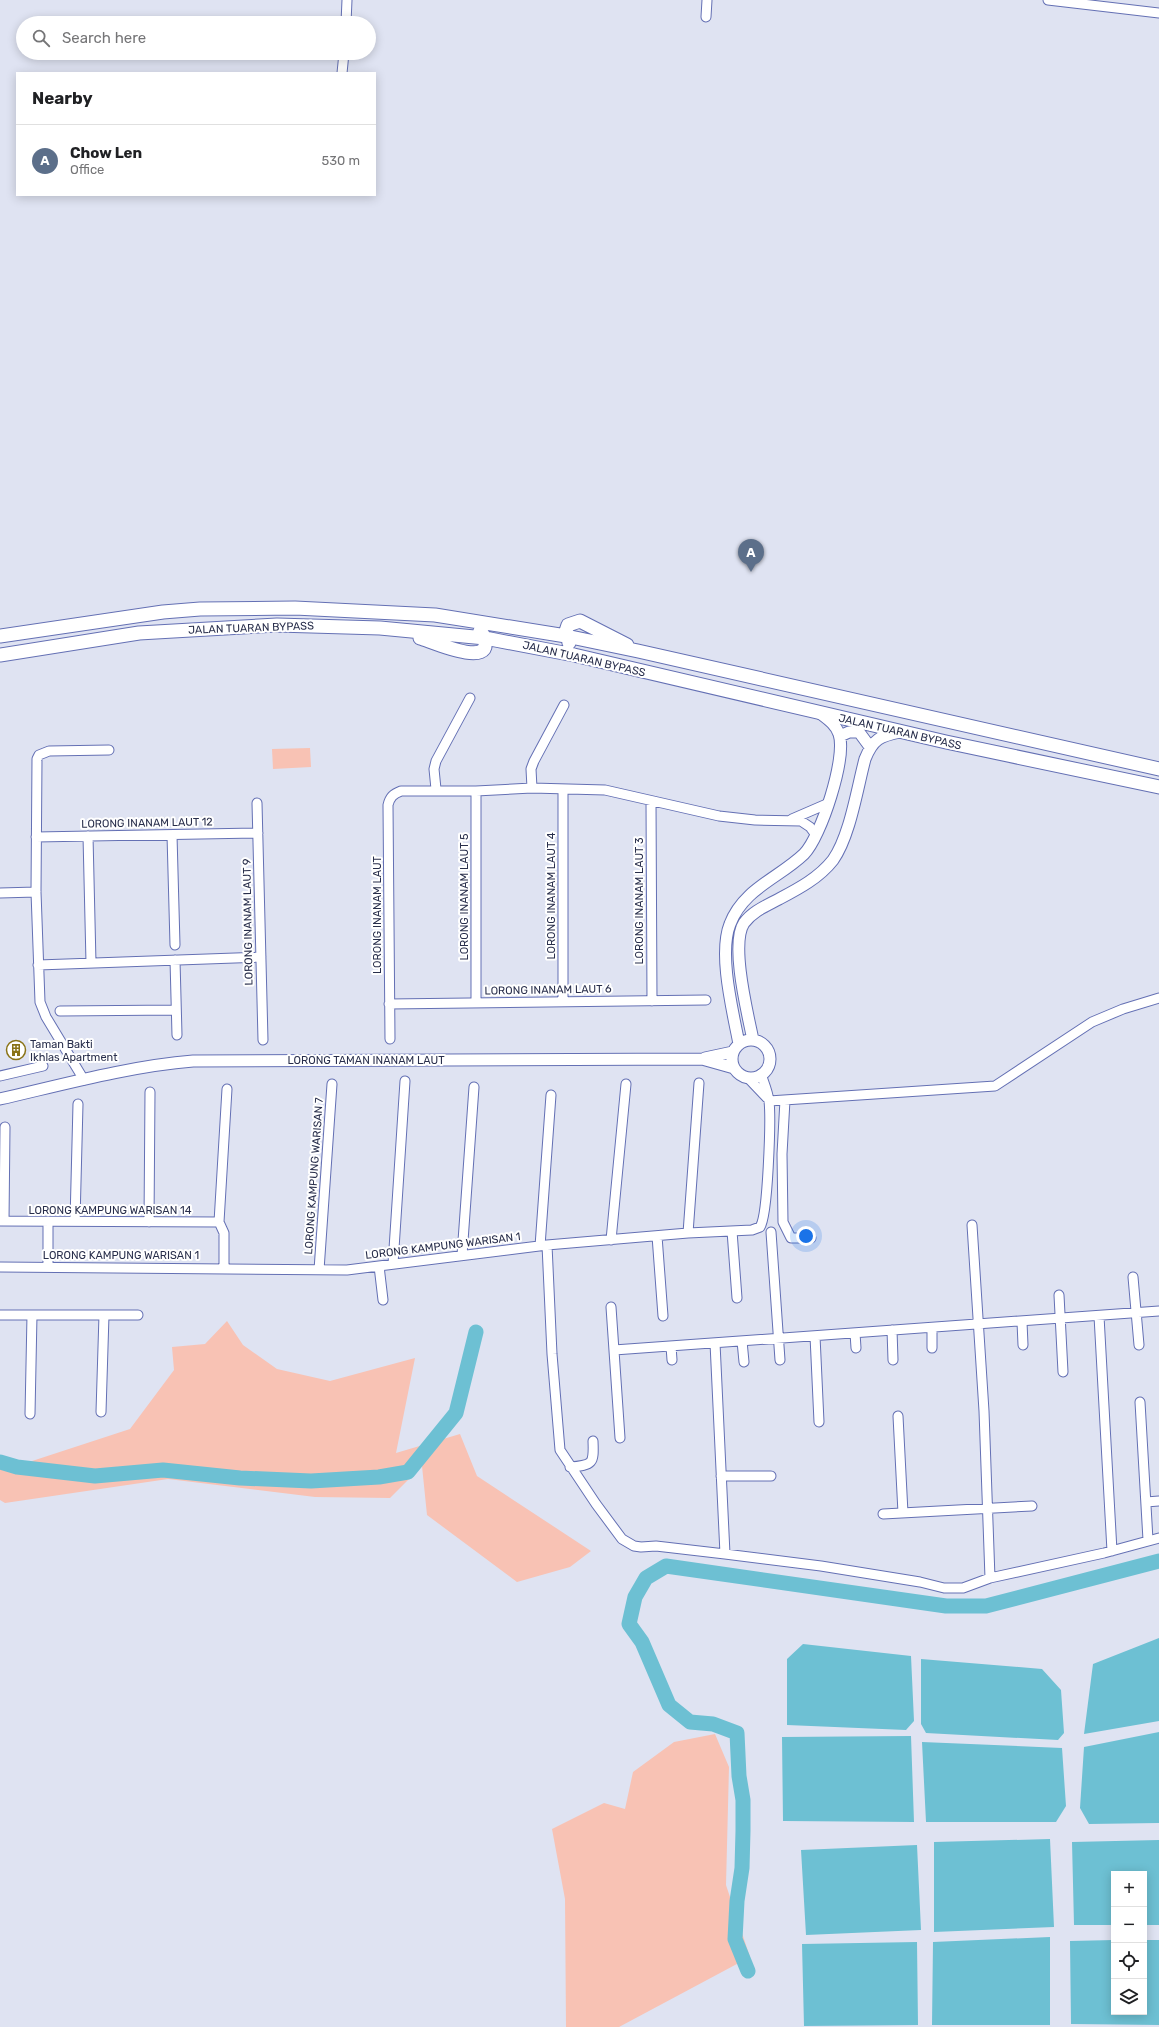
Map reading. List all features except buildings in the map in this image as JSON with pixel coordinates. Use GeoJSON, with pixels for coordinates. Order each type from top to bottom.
{"type":"FeatureCollection","features":[{"type":"Feature","properties":{"kind":"highway","name":"JALAN TUARAN BYPASS"},"geometry":{"type":"LineString","coordinates":[[0,636],[162,612],[200,609],[295,608],[435,615],[566,636],[638,651],[1159,769]]}},
{"type":"Feature","properties":{"kind":"highway"},"geometry":{"type":"LineString","coordinates":[[435,615],[480,631],[485,638]]}},
{"type":"Feature","properties":{"kind":"highway"},"geometry":{"type":"LineString","coordinates":[[574,655],[566,636],[568,625],[580,621],[638,651]]}},
{"type":"Feature","properties":{"kind":"highway","name":"JALAN TUARAN BYPASS"},"geometry":{"type":"LineString","coordinates":[[0,655],[139,633],[278,625],[380,628],[433,641],[471,654],[485,649],[485,638],[574,655],[821,714],[1159,787]]}},
{"type":"Feature","properties":{"kind":"main road"},"geometry":{"type":"LineString","coordinates":[[753,1040],[763,1045],[769,1054],[768,1066],[762,1074],[748,1078],[742,1076],[734,1068],[732,1063],[736,1048],[726,960],[726,944],[730,924],[741,903],[759,887],[804,853],[816,835],[829,802],[839,757],[840,736],[833,723],[821,714]]}},
{"type":"Feature","properties":{"kind":"main road"},"geometry":{"type":"LineString","coordinates":[[753,1040],[744,996],[739,945],[743,925],[755,911],[817,876],[833,860],[844,838],[865,759],[870,747],[881,737],[903,731]]}},
{"type":"Feature","properties":{"kind":"main road"},"geometry":{"type":"LineString","coordinates":[[840,736],[849,732],[859,732],[870,747]]}},
{"type":"Feature","properties":{"kind":"main road"},"geometry":{"type":"LineString","coordinates":[[702,1059],[736,1048],[753,1040]]}},
{"type":"Feature","properties":{"kind":"main road","name":"LORONG TAMAN INANAM LAUT"},"geometry":{"type":"LineString","coordinates":[[0,1099],[84,1080],[161,1065],[200,1061],[702,1059],[734,1068]]}},
{"type":"Feature","properties":{"kind":"street"},"geometry":{"type":"LineString","coordinates":[[346,16],[347,0]]}},
{"type":"Feature","properties":{"kind":"street"},"geometry":{"type":"LineString","coordinates":[[706,17],[707,0]]}},
{"type":"Feature","properties":{"kind":"street"},"geometry":{"type":"LineString","coordinates":[[1048,0],[1159,13]]}},
{"type":"Feature","properties":{"kind":"street"},"geometry":{"type":"LineString","coordinates":[[342,72],[343,60]]}},
{"type":"Feature","properties":{"kind":"street"},"geometry":{"type":"LineString","coordinates":[[470,698],[436,761],[434,769],[436,789],[476,791],[532,788],[605,790],[730,818],[791,820],[806,824],[816,835]]}},
{"type":"Feature","properties":{"kind":"street"},"geometry":{"type":"LineString","coordinates":[[532,788],[531,769],[534,761],[564,705]]}},
{"type":"Feature","properties":{"kind":"street"},"geometry":{"type":"LineString","coordinates":[[84,1080],[42,1010],[39,995],[36,892],[37,759],[43,752],[109,750]]}},
{"type":"Feature","properties":{"kind":"street","name":"LORONG INANAM LAUT"},"geometry":{"type":"LineString","coordinates":[[390,1039],[388,805],[391,796],[401,791],[436,789]]}},
{"type":"Feature","properties":{"kind":"street","name":"LORONG INANAM LAUT 4"},"geometry":{"type":"LineString","coordinates":[[563,790],[563,1002]]}},
{"type":"Feature","properties":{"kind":"street","name":"LORONG INANAM LAUT 5"},"geometry":{"type":"LineString","coordinates":[[476,791],[476,1003]]}},
{"type":"Feature","properties":{"kind":"street","name":"LORONG INANAM LAUT 3"},"geometry":{"type":"LineString","coordinates":[[651,801],[652,1001]]}},
{"type":"Feature","properties":{"kind":"street"},"geometry":{"type":"LineString","coordinates":[[791,820],[829,802]]}},
{"type":"Feature","properties":{"kind":"street","name":"LORONG INANAM LAUT 9"},"geometry":{"type":"LineString","coordinates":[[257,803],[263,1040]]}},
{"type":"Feature","properties":{"kind":"street","name":"LORONG INANAM LAUT 12"},"geometry":{"type":"LineString","coordinates":[[36,837],[258,834]]}},
{"type":"Feature","properties":{"kind":"street"},"geometry":{"type":"LineString","coordinates":[[172,835],[175,945]]}},
{"type":"Feature","properties":{"kind":"street"},"geometry":{"type":"LineString","coordinates":[[88,836],[91,963]]}},
{"type":"Feature","properties":{"kind":"street"},"geometry":{"type":"LineString","coordinates":[[0,893],[36,892]]}},
{"type":"Feature","properties":{"kind":"street"},"geometry":{"type":"LineString","coordinates":[[38,965],[261,957]]}},
{"type":"Feature","properties":{"kind":"street"},"geometry":{"type":"LineString","coordinates":[[175,960],[177,1035]]}},
{"type":"Feature","properties":{"kind":"street"},"geometry":{"type":"LineString","coordinates":[[748,1078],[769,1101],[995,1086],[1092,1022],[1123,1009],[1159,998]]}},
{"type":"Feature","properties":{"kind":"street","name":"LORONG INANAM LAUT 6"},"geometry":{"type":"LineString","coordinates":[[389,1004],[706,1000]]}},
{"type":"Feature","properties":{"kind":"street"},"geometry":{"type":"LineString","coordinates":[[60,1011],[176,1010]]}},
{"type":"Feature","properties":{"kind":"street"},"geometry":{"type":"LineString","coordinates":[[0,1076],[43,1066]]}},
{"type":"Feature","properties":{"kind":"street","name":"LORONG KAMPUNG WARISAN 1"},"geometry":{"type":"LineString","coordinates":[[0,1267],[48,1266],[319,1270],[379,1266],[543,1246],[688,1233],[752,1230],[762,1224],[767,1170],[769,1101],[762,1074]]}},
{"type":"Feature","properties":{"kind":"street"},"geometry":{"type":"LineString","coordinates":[[393,1264],[405,1081]]}},
{"type":"Feature","properties":{"kind":"street"},"geometry":{"type":"LineString","coordinates":[[688,1233],[699,1083]]}},
{"type":"Feature","properties":{"kind":"street","name":"LORONG KAMPUNG WARISAN 7"},"geometry":{"type":"LineString","coordinates":[[319,1270],[332,1084]]}},
{"type":"Feature","properties":{"kind":"street"},"geometry":{"type":"LineString","coordinates":[[611,1240],[626,1084]]}},
{"type":"Feature","properties":{"kind":"street"},"geometry":{"type":"LineString","coordinates":[[462,1255],[474,1087]]}},
{"type":"Feature","properties":{"kind":"street"},"geometry":{"type":"LineString","coordinates":[[224,1268],[224,1233],[219,1222],[227,1088]]}},
{"type":"Feature","properties":{"kind":"street"},"geometry":{"type":"LineString","coordinates":[[149,1222],[150,1092]]}},
{"type":"Feature","properties":{"kind":"street"},"geometry":{"type":"LineString","coordinates":[[551,1095],[543,1246],[558,1443],[563,1456],[570,1467],[622,1539],[628,1543],[641,1547],[656,1546],[821,1566],[920,1582],[944,1588],[963,1588],[990,1578],[1112,1551],[1159,1538]]}},
{"type":"Feature","properties":{"kind":"street"},"geometry":{"type":"LineString","coordinates":[[785,1100],[782,1154],[783,1222],[791,1238],[811,1238]]}},
{"type":"Feature","properties":{"kind":"street"},"geometry":{"type":"LineString","coordinates":[[75,1222],[78,1104]]}},
{"type":"Feature","properties":{"kind":"street"},"geometry":{"type":"LineString","coordinates":[[2,1221],[5,1127]]}},
{"type":"Feature","properties":{"kind":"street","name":"LORONG KAMPUNG WARISAN 14"},"geometry":{"type":"LineString","coordinates":[[2,1221],[219,1222]]}},
{"type":"Feature","properties":{"kind":"street"},"geometry":{"type":"LineString","coordinates":[[48,1221],[48,1266]]}},
{"type":"Feature","properties":{"kind":"street"},"geometry":{"type":"LineString","coordinates":[[972,1225],[979,1324],[990,1578]]}},
{"type":"Feature","properties":{"kind":"street"},"geometry":{"type":"LineString","coordinates":[[732,1231],[736,1298]]}},
{"type":"Feature","properties":{"kind":"street"},"geometry":{"type":"LineString","coordinates":[[771,1232],[780,1360]]}},
{"type":"Feature","properties":{"kind":"street"},"geometry":{"type":"LineString","coordinates":[[657,1236],[663,1316]]}},
{"type":"Feature","properties":{"kind":"street"},"geometry":{"type":"LineString","coordinates":[[379,1266],[384,1300]]}},
{"type":"Feature","properties":{"kind":"street"},"geometry":{"type":"LineString","coordinates":[[1133,1277],[1139,1345]]}},
{"type":"Feature","properties":{"kind":"street"},"geometry":{"type":"LineString","coordinates":[[1059,1295],[1063,1372]]}},
{"type":"Feature","properties":{"kind":"street"},"geometry":{"type":"LineString","coordinates":[[611,1307],[620,1438]]}},
{"type":"Feature","properties":{"kind":"street"},"geometry":{"type":"LineString","coordinates":[[614,1350],[1159,1311]]}},
{"type":"Feature","properties":{"kind":"street"},"geometry":{"type":"LineString","coordinates":[[0,1315],[138,1315]]}},
{"type":"Feature","properties":{"kind":"street"},"geometry":{"type":"LineString","coordinates":[[30,1414],[32,1315]]}},
{"type":"Feature","properties":{"kind":"street"},"geometry":{"type":"LineString","coordinates":[[101,1412],[104,1315]]}},
{"type":"Feature","properties":{"kind":"street"},"geometry":{"type":"LineString","coordinates":[[1099,1316],[1112,1551]]}},
{"type":"Feature","properties":{"kind":"street"},"geometry":{"type":"LineString","coordinates":[[1022,1322],[1023,1345]]}},
{"type":"Feature","properties":{"kind":"street"},"geometry":{"type":"LineString","coordinates":[[932,1328],[932,1348]]}},
{"type":"Feature","properties":{"kind":"street"},"geometry":{"type":"LineString","coordinates":[[892,1330],[893,1360]]}},
{"type":"Feature","properties":{"kind":"street"},"geometry":{"type":"LineString","coordinates":[[855,1333],[856,1348]]}},
{"type":"Feature","properties":{"kind":"street"},"geometry":{"type":"LineString","coordinates":[[815,1336],[819,1422]]}},
{"type":"Feature","properties":{"kind":"street"},"geometry":{"type":"LineString","coordinates":[[742,1341],[744,1362]]}},
{"type":"Feature","properties":{"kind":"street"},"geometry":{"type":"LineString","coordinates":[[715,1343],[725,1554]]}},
{"type":"Feature","properties":{"kind":"street"},"geometry":{"type":"LineString","coordinates":[[671,1346],[672,1360]]}},
{"type":"Feature","properties":{"kind":"street"},"geometry":{"type":"LineString","coordinates":[[1140,1402],[1148,1540]]}},
{"type":"Feature","properties":{"kind":"street"},"geometry":{"type":"LineString","coordinates":[[898,1416],[903,1513]]}},
{"type":"Feature","properties":{"kind":"street"},"geometry":{"type":"LineString","coordinates":[[570,1467],[587,1466],[590,1464],[594,1457],[593,1441]]}},
{"type":"Feature","properties":{"kind":"street"},"geometry":{"type":"LineString","coordinates":[[721,1476],[771,1476]]}},
{"type":"Feature","properties":{"kind":"street"},"geometry":{"type":"LineString","coordinates":[[1146,1502],[1159,1501]]}},
{"type":"Feature","properties":{"kind":"street"},"geometry":{"type":"LineString","coordinates":[[883,1514],[988,1510],[1032,1506]]}},
{"type":"Feature","properties":{"kind":"shaded area"},"geometry":{"type":"Polygon","coordinates":[[[310,748],[311,767],[273,769],[272,749],[310,748]]]}},
{"type":"Feature","properties":{"kind":"shaded area"},"geometry":{"type":"Polygon","coordinates":[[[227,1321],[243,1345],[277,1369],[330,1381],[415,1358],[396,1453],[460,1434],[477,1476],[591,1551],[570,1567],[517,1582],[427,1515],[422,1466],[390,1498],[315,1497],[168,1479],[5,1503],[0,1500],[0,1468],[26,1463],[130,1429],[174,1370],[172,1347],[205,1344],[227,1321]]]}},
{"type":"Feature","properties":{"kind":"shaded area"},"geometry":{"type":"Polygon","coordinates":[[[715,1734],[729,1767],[726,1885],[750,1957],[619,2027],[566,2027],[565,1899],[552,1829],[604,1803],[625,1809],[633,1772],[674,1742],[715,1734]]]}},
{"type":"Feature","properties":{"kind":"water"},"geometry":{"type":"Polygon","coordinates":[[[1159,1638],[1159,1721],[1084,1734],[1093,1664],[1159,1638]]]}},
{"type":"Feature","properties":{"kind":"water"},"geometry":{"type":"Polygon","coordinates":[[[803,1644],[911,1656],[914,1721],[906,1730],[787,1725],[787,1659],[803,1644]]]}},
{"type":"Feature","properties":{"kind":"water"},"geometry":{"type":"Polygon","coordinates":[[[921,1659],[1042,1669],[1061,1690],[1064,1733],[1058,1740],[926,1733],[921,1724],[921,1659]]]}},
{"type":"Feature","properties":{"kind":"water"},"geometry":{"type":"Polygon","coordinates":[[[1159,1732],[1159,1823],[1089,1824],[1080,1808],[1084,1747],[1159,1732]]]}},
{"type":"Feature","properties":{"kind":"water"},"geometry":{"type":"Polygon","coordinates":[[[911,1736],[914,1822],[783,1821],[782,1737],[911,1736]]]}},
{"type":"Feature","properties":{"kind":"water"},"geometry":{"type":"Polygon","coordinates":[[[922,1742],[1062,1748],[1066,1806],[1056,1822],[926,1822],[922,1742]]]}},
{"type":"Feature","properties":{"kind":"water"},"geometry":{"type":"Polygon","coordinates":[[[1050,1839],[1054,1927],[934,1932],[934,1842],[1050,1839]]]}},
{"type":"Feature","properties":{"kind":"water"},"geometry":{"type":"Polygon","coordinates":[[[1159,1840],[1159,1925],[1147,1925],[1147,1871],[1111,1871],[1111,1925],[1074,1925],[1072,1842],[1159,1840]]]}},
{"type":"Feature","properties":{"kind":"water"},"geometry":{"type":"Polygon","coordinates":[[[917,1845],[921,1930],[806,1935],[801,1850],[917,1845]]]}},
{"type":"Feature","properties":{"kind":"water"},"geometry":{"type":"Polygon","coordinates":[[[1050,1937],[1050,2025],[932,2025],[933,1942],[1050,1937]]]}},
{"type":"Feature","properties":{"kind":"water"},"geometry":{"type":"Polygon","coordinates":[[[1111,1940],[1111,2015],[1147,2015],[1147,1940],[1159,1940],[1159,2025],[1071,2024],[1070,1941],[1111,1940]]]}},
{"type":"Feature","properties":{"kind":"water"},"geometry":{"type":"Polygon","coordinates":[[[917,1942],[918,2025],[804,2026],[802,1944],[917,1942]]]}},
{"type":"Feature","properties":{"kind":"waterway"},"geometry":{"type":"LineString","coordinates":[[0,1462],[17,1467],[95,1476],[163,1470],[240,1478],[311,1481],[379,1477],[408,1472],[456,1413],[476,1332]]}},
{"type":"Feature","properties":{"kind":"waterway"},"geometry":{"type":"LineString","coordinates":[[748,1971],[735,1939],[737,1901],[742,1868],[743,1831],[743,1800],[739,1776],[737,1733],[713,1724],[690,1722],[669,1705],[642,1642],[629,1624],[635,1597],[646,1578],[666,1566],[946,1606],[986,1606],[1159,1561]]}},
{"type":"Feature","properties":{"kind":"place","name":"Chow Len"},"geometry":{"type":"Point","coordinates":[751,572]}},
{"type":"Feature","properties":{"kind":"place","name":"Taman Bakti Ikhlas Apartment"},"geometry":{"type":"Point","coordinates":[16,1050]}}]}
